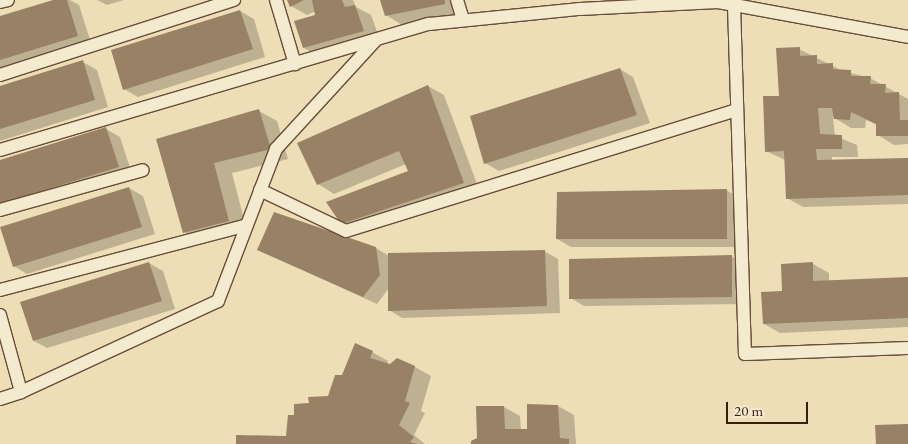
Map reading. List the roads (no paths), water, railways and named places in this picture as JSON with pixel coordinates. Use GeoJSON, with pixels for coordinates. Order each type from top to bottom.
{"type":"FeatureCollection","features":[{"type":"Feature","properties":{"kind":"lane"},"geometry":{"type":"LineString","coordinates":[[0,2],[8,0]]}},
{"type":"Feature","properties":{"kind":"lane"},"geometry":{"type":"LineString","coordinates":[[0,75],[234,0]]}},
{"type":"Feature","properties":{"kind":"lane"},"geometry":{"type":"LineString","coordinates":[[276,0],[295,64]]}},
{"type":"Feature","properties":{"kind":"lane"},"geometry":{"type":"LineString","coordinates":[[457,0],[463,20]]}},
{"type":"Feature","properties":{"kind":"lane"},"geometry":{"type":"LineString","coordinates":[[0,150],[429,24],[580,9],[718,2],[908,37]]}},
{"type":"Feature","properties":{"kind":"lane"},"geometry":{"type":"LineString","coordinates":[[734,5],[745,354],[908,348]]}},
{"type":"Feature","properties":{"kind":"lane"},"geometry":{"type":"LineString","coordinates":[[0,398],[21,392],[218,301],[276,149],[376,39]]}},
{"type":"Feature","properties":{"kind":"lane"},"geometry":{"type":"LineString","coordinates":[[260,190],[346,231],[737,110]]}},
{"type":"Feature","properties":{"kind":"lane"},"geometry":{"type":"LineString","coordinates":[[0,210],[142,170]]}},
{"type":"Feature","properties":{"kind":"lane"},"geometry":{"type":"LineString","coordinates":[[0,290],[247,225]]}},
{"type":"Feature","properties":{"kind":"lane"},"geometry":{"type":"LineString","coordinates":[[0,315],[21,392]]}}]}
